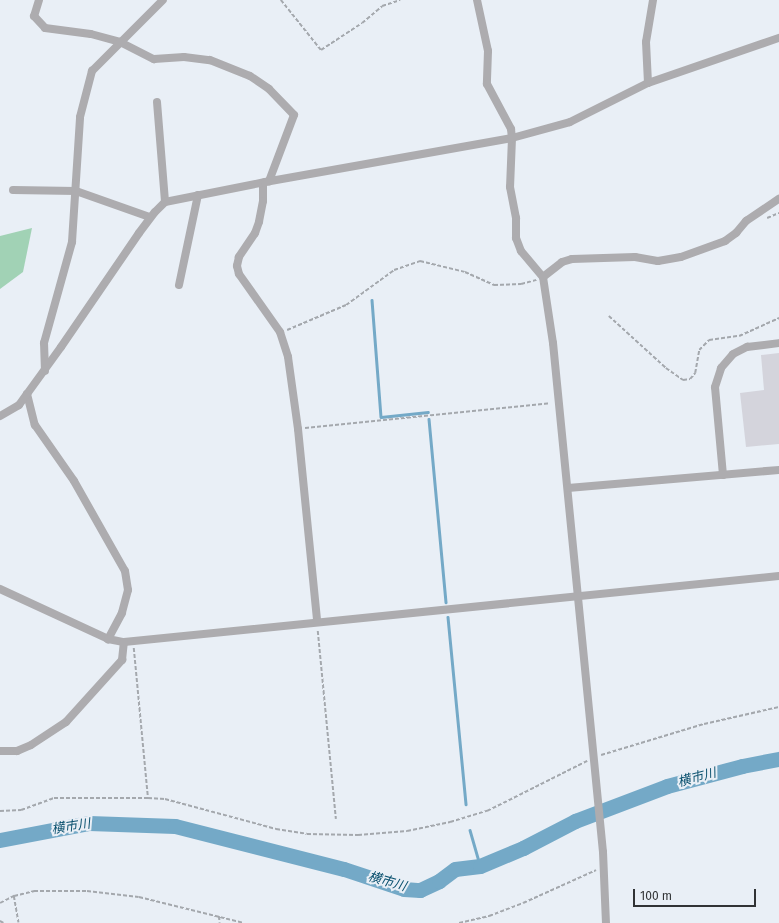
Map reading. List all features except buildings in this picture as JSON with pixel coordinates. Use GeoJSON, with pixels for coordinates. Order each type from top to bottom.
{"type":"FeatureCollection","features":[{"type":"Feature","properties":{"kind":"street"},"geometry":{"type":"LineString","coordinates":[[40,0],[34,16],[45,28],[91,34],[120,42],[154,59],[184,57],[210,60],[250,76],[269,89],[294,115],[266,182],[259,222],[255,233],[239,257],[237,266],[239,274],[280,332],[288,357],[298,429],[317,622]]}},
{"type":"Feature","properties":{"kind":"street"},"geometry":{"type":"LineString","coordinates":[[45,371],[44,343],[72,242],[80,116],[92,71],[164,0]]}},
{"type":"Feature","properties":{"kind":"street"},"geometry":{"type":"LineString","coordinates":[[477,0],[488,51],[487,84],[511,130],[510,187],[516,218],[516,238],[521,251],[543,277],[553,343],[603,852],[606,923]]}},
{"type":"Feature","properties":{"kind":"street"},"geometry":{"type":"LineString","coordinates":[[648,83],[646,42],[653,0]]}},
{"type":"Feature","properties":{"kind":"street"},"geometry":{"type":"LineString","coordinates":[[0,416],[19,405],[45,371],[150,217],[165,202],[266,182],[512,138],[570,122],[648,83],[779,38]]}},
{"type":"Feature","properties":{"kind":"street"},"geometry":{"type":"LineString","coordinates":[[157,102],[165,202]]}},
{"type":"Feature","properties":{"kind":"street"},"geometry":{"type":"LineString","coordinates":[[13,190],[76,191],[150,217]]}},
{"type":"Feature","properties":{"kind":"street"},"geometry":{"type":"LineString","coordinates":[[179,285],[198,195]]}},
{"type":"Feature","properties":{"kind":"street"},"geometry":{"type":"LineString","coordinates":[[543,277],[562,262],[572,260],[635,257],[658,261],[681,257],[725,241],[736,233],[746,221],[779,199]]}},
{"type":"Feature","properties":{"kind":"street"},"geometry":{"type":"LineString","coordinates":[[723,475],[715,387],[721,368],[733,354],[747,347],[779,343]]}},
{"type":"Feature","properties":{"kind":"street"},"geometry":{"type":"LineString","coordinates":[[27,394],[35,424],[74,481],[125,571],[128,590],[122,613],[108,639]]}},
{"type":"Feature","properties":{"kind":"street"},"geometry":{"type":"LineString","coordinates":[[568,488],[779,470]]}},
{"type":"Feature","properties":{"kind":"street"},"geometry":{"type":"LineString","coordinates":[[0,589],[108,639],[124,642],[779,576]]}},
{"type":"Feature","properties":{"kind":"street"},"geometry":{"type":"LineString","coordinates":[[0,751],[17,751],[31,745],[66,722],[122,660],[124,642]]}},
{"type":"Feature","properties":{"kind":"path"},"geometry":{"type":"LineString","coordinates":[[281,0],[321,50],[362,23],[382,6],[400,0]]}},
{"type":"Feature","properties":{"kind":"path"},"geometry":{"type":"LineString","coordinates":[[280,332],[304,324],[346,305],[394,270],[420,261],[465,272],[494,285],[521,284],[543,277]]}},
{"type":"Feature","properties":{"kind":"path"},"geometry":{"type":"LineString","coordinates":[[609,316],[666,368],[683,380],[690,379],[695,373],[699,350],[709,340],[746,334],[779,318]]}},
{"type":"Feature","properties":{"kind":"path"},"geometry":{"type":"LineString","coordinates":[[298,429],[559,402]]}},
{"type":"Feature","properties":{"kind":"path"},"geometry":{"type":"LineString","coordinates":[[317,622],[336,819]]}},
{"type":"Feature","properties":{"kind":"path"},"geometry":{"type":"LineString","coordinates":[[133,640],[148,798]]}},
{"type":"Feature","properties":{"kind":"path"},"geometry":{"type":"LineString","coordinates":[[0,811],[21,810],[54,798],[148,798],[165,799],[276,829],[307,834],[358,836],[407,831],[450,822],[487,811],[594,761],[704,724],[779,707]]}},
{"type":"Feature","properties":{"kind":"path"},"geometry":{"type":"LineString","coordinates":[[459,923],[496,913],[545,894],[593,871],[604,868]]}},
{"type":"Feature","properties":{"kind":"path"},"geometry":{"type":"LineString","coordinates":[[0,903],[14,896],[34,892],[95,892],[139,897],[244,923]]}},
{"type":"Feature","properties":{"kind":"path"},"geometry":{"type":"LineString","coordinates":[[14,896],[19,923]]}},
{"type":"Feature","properties":{"kind":"path"},"geometry":{"type":"LineString","coordinates":[[219,916],[220,923]]}},
{"type":"Feature","properties":{"kind":"path"},"geometry":{"type":"LineString","coordinates":[[0,920],[4,923]]}},
{"type":"Feature","properties":{"kind":"green space"},"geometry":{"type":"Polygon","coordinates":[[[32,228],[23,272],[0,289],[0,236],[32,228]]]}},
{"type":"Feature","properties":{"kind":"waterway"},"geometry":{"type":"LineString","coordinates":[[372,300],[381,417],[428,412]]}},
{"type":"Feature","properties":{"kind":"waterway"},"geometry":{"type":"LineString","coordinates":[[429,419],[446,602]]}},
{"type":"Feature","properties":{"kind":"waterway"},"geometry":{"type":"LineString","coordinates":[[448,617],[466,804]]}},
{"type":"Feature","properties":{"kind":"waterway","name":"横市川"},"geometry":{"type":"LineString","coordinates":[[0,840],[89,823],[175,826],[344,869],[404,889],[420,890],[439,881],[455,869],[480,866],[523,848],[575,821],[667,786],[742,766],[779,759]]}},
{"type":"Feature","properties":{"kind":"waterway"},"geometry":{"type":"LineString","coordinates":[[470,830],[480,866]]}}]}
